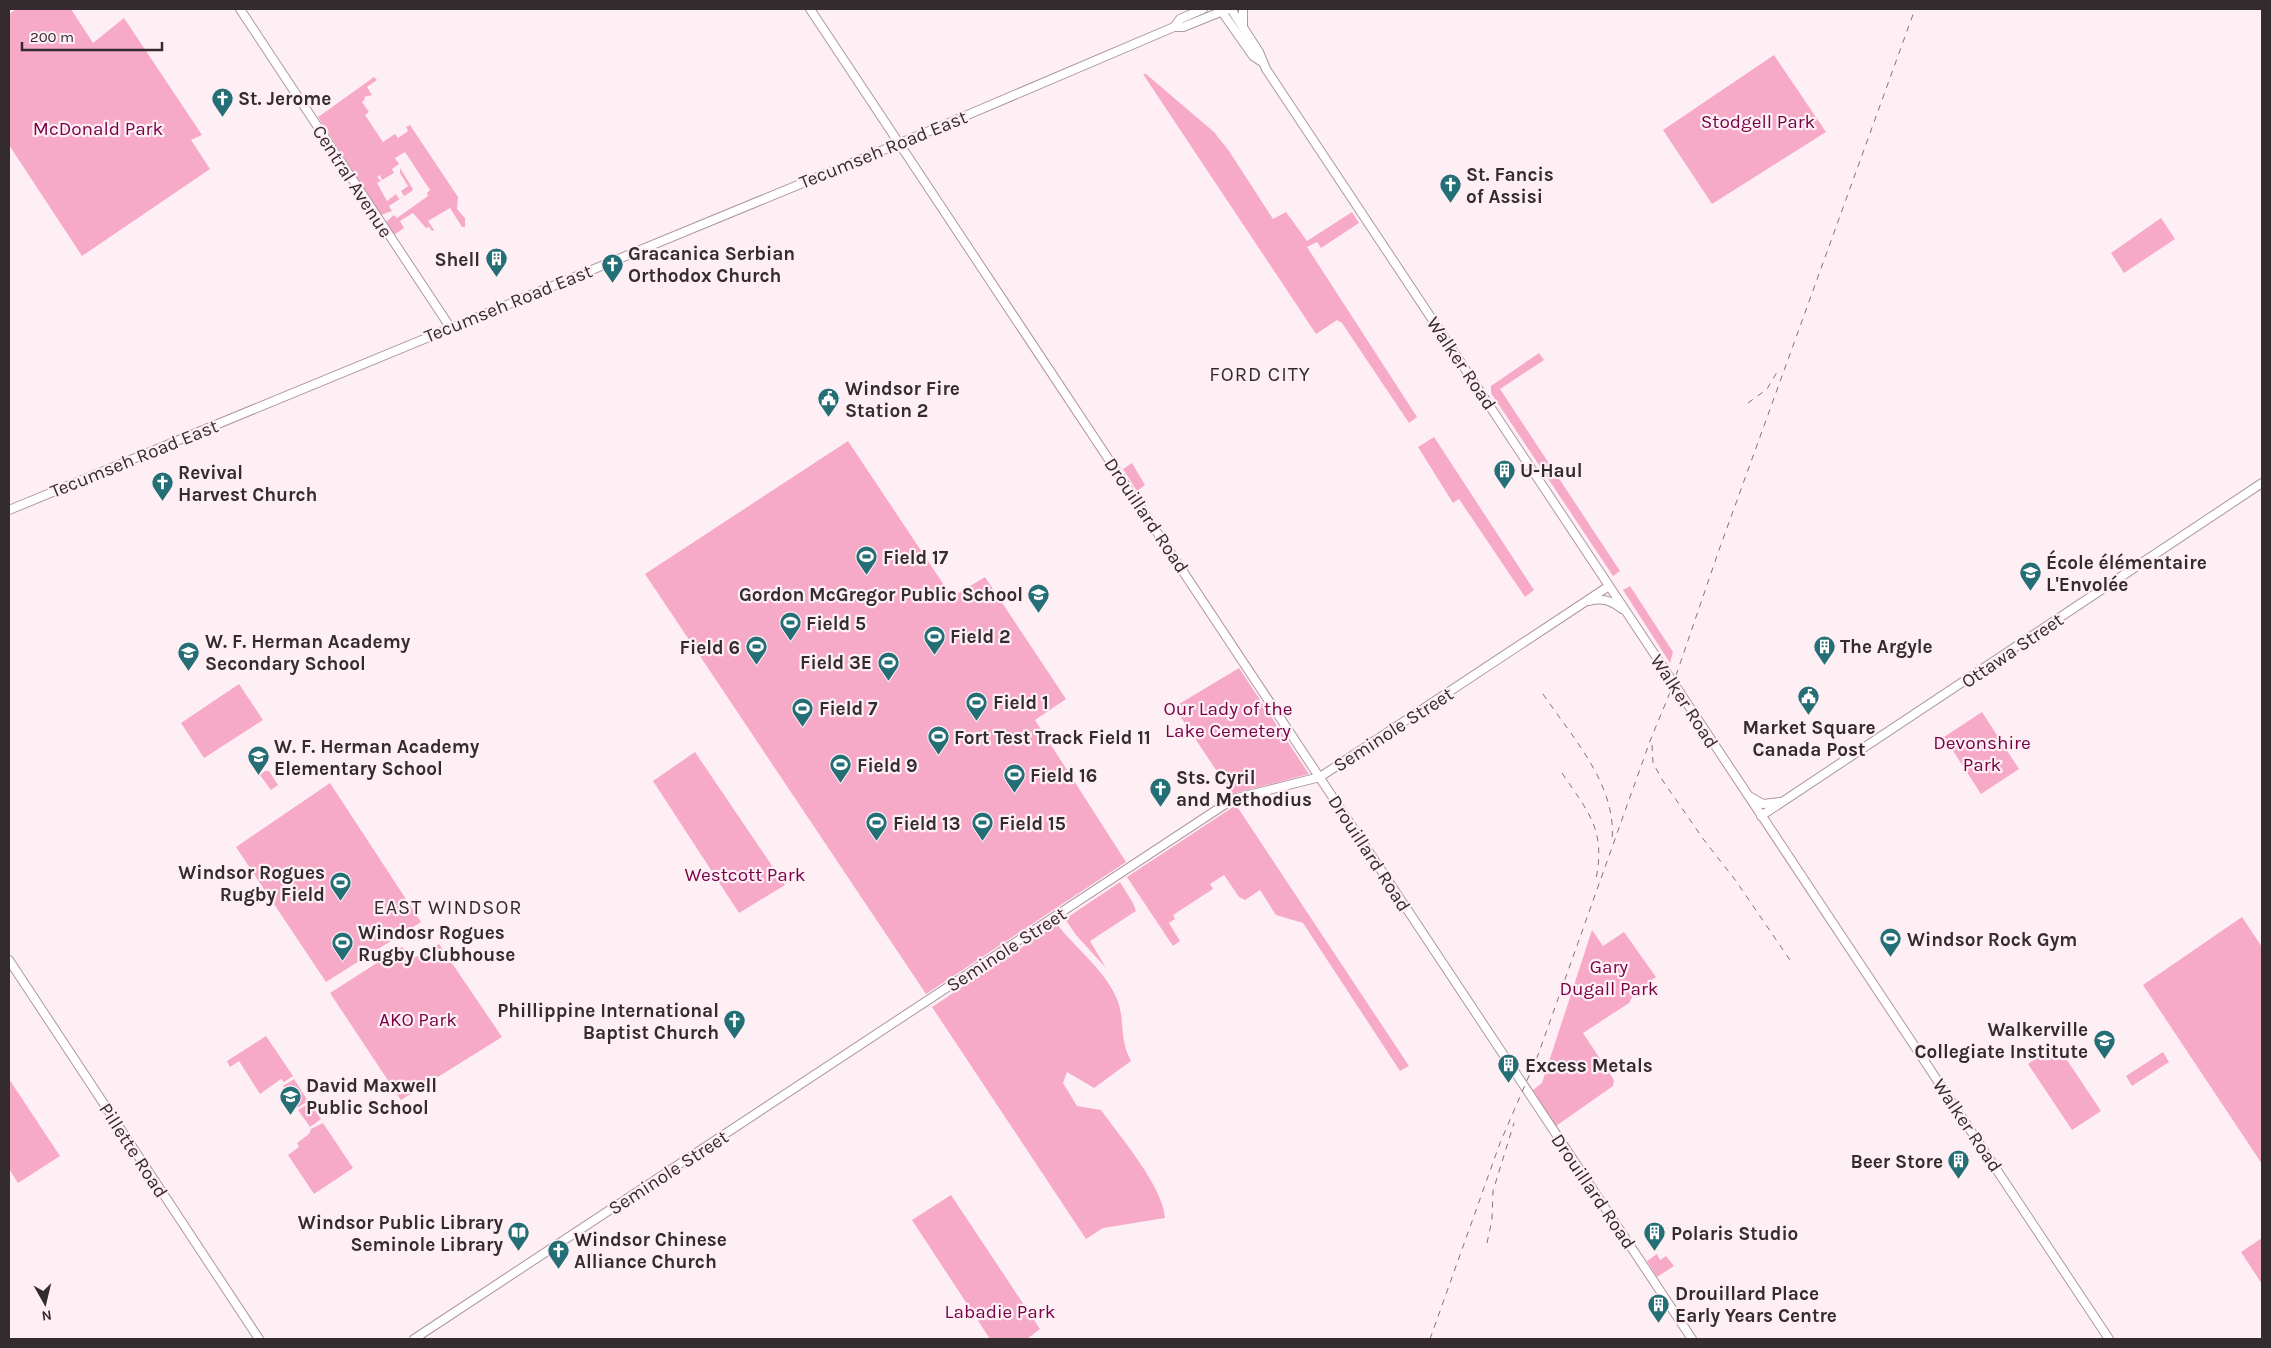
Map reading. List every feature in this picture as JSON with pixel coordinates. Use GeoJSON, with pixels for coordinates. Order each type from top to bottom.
{"type":"FeatureCollection","features":[{"type":"Feature","properties":{"kind":"street","name":"Central Avenue"},"geometry":{"type":"LineString","coordinates":[[240,9],[450,328]]}},
{"type":"Feature","properties":{"kind":"street","name":"Drouillard Road"},"geometry":{"type":"LineString","coordinates":[[810,9],[1692,1339]]}},
{"type":"Feature","properties":{"kind":"street","name":"Tecumseh Road East"},"geometry":{"type":"LineString","coordinates":[[1174,27],[1180,19],[1202,9]]}},
{"type":"Feature","properties":{"kind":"street","name":"Tecumseh Road East"},"geometry":{"type":"LineString","coordinates":[[9,510],[1174,27],[1183,27],[1225,9]]}},
{"type":"Feature","properties":{"kind":"street","name":"Walker Road"},"geometry":{"type":"LineString","coordinates":[[1225,9],[1243,28],[1259,52],[1262,62],[1747,796],[2110,1339]]}},
{"type":"Feature","properties":{"kind":"street","name":"Walker Road"},"geometry":{"type":"LineString","coordinates":[[1225,9],[1253,56],[1262,62]]}},
{"type":"Feature","properties":{"kind":"street"},"geometry":{"type":"LineString","coordinates":[[1243,9],[1243,28]]}},
{"type":"Feature","properties":{"kind":"street","name":"Ottawa Street"},"geometry":{"type":"LineString","coordinates":[[1761,816],[2262,483]]}},
{"type":"Feature","properties":{"kind":"street","name":"Seminole Street"},"geometry":{"type":"LineString","coordinates":[[414,1339],[1233,799],[1320,777],[1610,586]]}},
{"type":"Feature","properties":{"kind":"street"},"geometry":{"type":"LineString","coordinates":[[1585,603],[1596,599],[1611,601],[1627,613]]}},
{"type":"Feature","properties":{"kind":"street"},"geometry":{"type":"LineString","coordinates":[[1747,796],[1762,804],[1784,801]]}},
{"type":"Feature","properties":{"kind":"street","name":"Pillette Road"},"geometry":{"type":"LineString","coordinates":[[9,960],[259,1339]]}},
{"type":"Feature","properties":{"kind":"green space","name":"McDonald Park"},"geometry":{"type":"Polygon","coordinates":[[[16,9],[71,9],[93,43],[124,18],[202,135],[191,140],[210,169],[82,256],[9,145],[9,14],[16,9]]]}},
{"type":"Feature","properties":{"kind":"green space","name":"Stodgell Park"},"geometry":{"type":"Polygon","coordinates":[[[1774,55],[1826,132],[1712,204],[1663,130],[1774,55]]]}},
{"type":"Feature","properties":{"kind":"green space"},"geometry":{"type":"Polygon","coordinates":[[[1143,74],[1146,74],[1214,132],[1229,151],[1273,219],[1286,212],[1307,241],[1352,212],[1359,223],[1321,248],[1317,242],[1307,247],[1417,417],[1409,423],[1342,323],[1337,320],[1316,334],[1143,74]]]}},
{"type":"Feature","properties":{"kind":"green space"},"geometry":{"type":"Polygon","coordinates":[[[374,77],[377,80],[367,87],[372,95],[364,97],[365,99],[362,102],[369,112],[365,115],[383,142],[395,134],[398,138],[408,131],[406,127],[410,125],[458,197],[457,209],[465,218],[465,227],[462,227],[450,208],[428,221],[434,230],[432,231],[429,227],[426,228],[413,213],[400,221],[404,228],[394,235],[386,222],[394,215],[397,218],[428,196],[427,193],[430,190],[405,152],[395,158],[399,164],[392,169],[394,173],[382,180],[380,175],[377,177],[381,181],[377,183],[387,201],[396,194],[399,199],[404,196],[401,191],[408,186],[400,173],[400,168],[413,189],[412,191],[389,206],[392,211],[381,215],[318,117],[374,77]]]}},
{"type":"Feature","properties":{"kind":"green space"},"geometry":{"type":"Polygon","coordinates":[[[2161,218],[2175,239],[2124,273],[2111,253],[2161,218]]]}},
{"type":"Feature","properties":{"kind":"green space"},"geometry":{"type":"Polygon","coordinates":[[[1539,353],[1544,360],[1500,389],[1620,571],[1613,576],[1491,393],[1491,386],[1539,353]]]}},
{"type":"Feature","properties":{"kind":"green space"},"geometry":{"type":"Polygon","coordinates":[[[1434,437],[1534,590],[1525,597],[1459,499],[1453,503],[1418,447],[1434,437]]]}},
{"type":"Feature","properties":{"kind":"green space"},"geometry":{"type":"Polygon","coordinates":[[[848,441],[952,597],[985,577],[1066,699],[1035,720],[1126,862],[926,994],[645,574],[848,441]]]}},
{"type":"Feature","properties":{"kind":"green space"},"geometry":{"type":"Polygon","coordinates":[[[1132,463],[1145,485],[1137,491],[1123,469],[1132,463]]]}},
{"type":"Feature","properties":{"kind":"green space"},"geometry":{"type":"Polygon","coordinates":[[[1630,586],[1673,652],[1670,663],[1623,590],[1630,586]]]}},
{"type":"Feature","properties":{"kind":"green space","name":"Our Lady of the Lake Cemetery"},"geometry":{"type":"Polygon","coordinates":[[[1239,668],[1309,774],[1232,794],[1174,707],[1239,668]]]}},
{"type":"Feature","properties":{"kind":"green space"},"geometry":{"type":"Polygon","coordinates":[[[239,684],[263,720],[204,758],[181,723],[239,684]]]}},
{"type":"Feature","properties":{"kind":"green space","name":"Devonshire Park"},"geometry":{"type":"Polygon","coordinates":[[[1982,712],[2019,769],[1981,794],[1944,737],[1982,712]]]}},
{"type":"Feature","properties":{"kind":"green space","name":"Westcott Park"},"geometry":{"type":"Polygon","coordinates":[[[695,752],[785,885],[739,913],[653,781],[695,752]]]}},
{"type":"Feature","properties":{"kind":"green space"},"geometry":{"type":"Polygon","coordinates":[[[265,771],[269,771],[278,785],[271,790],[260,775],[265,771]]]}},
{"type":"Feature","properties":{"kind":"green space","name":"AKO Park"},"geometry":{"type":"Polygon","coordinates":[[[330,783],[421,922],[326,982],[236,847],[330,783]]]}},
{"type":"Feature","properties":{"kind":"green space"},"geometry":{"type":"Polygon","coordinates":[[[1236,805],[1409,1066],[1400,1071],[1303,923],[1276,915],[1260,890],[1245,900],[1239,897],[1224,875],[1210,884],[1213,889],[1173,915],[1175,919],[1169,923],[1180,941],[1173,946],[1127,877],[1236,805]]]}},
{"type":"Feature","properties":{"kind":"green space"},"geometry":{"type":"Polygon","coordinates":[[[1120,882],[1136,911],[1090,941],[1106,968],[1076,935],[1065,919],[1120,882]]]}},
{"type":"Feature","properties":{"kind":"green space"},"geometry":{"type":"Polygon","coordinates":[[[2242,917],[2262,947],[2262,1164],[2143,985],[2242,917]]]}},
{"type":"Feature","properties":{"kind":"green space"},"geometry":{"type":"Polygon","coordinates":[[[1057,924],[1097,968],[1111,987],[1121,1012],[1123,1036],[1131,1061],[1094,1088],[1067,1072],[1063,1083],[1077,1106],[1101,1110],[1149,1177],[1157,1191],[1165,1218],[1103,1228],[1086,1239],[932,1007],[1057,924]]]}},
{"type":"Feature","properties":{"kind":"green space","name":"Gary Dugall Park"},"geometry":{"type":"Polygon","coordinates":[[[1592,930],[1603,946],[1624,932],[1656,977],[1635,992],[1629,1003],[1583,1033],[1614,1080],[1613,1086],[1556,1126],[1533,1090],[1542,1083],[1592,930]]]}},
{"type":"Feature","properties":{"kind":"green space","name":"AKO Park"},"geometry":{"type":"Polygon","coordinates":[[[439,944],[502,1037],[401,1100],[330,993],[402,947],[412,959],[439,944]]]}},
{"type":"Feature","properties":{"kind":"green space"},"geometry":{"type":"Polygon","coordinates":[[[266,1036],[293,1076],[284,1082],[281,1079],[260,1094],[239,1061],[230,1067],[227,1061],[266,1036]]]}},
{"type":"Feature","properties":{"kind":"green space"},"geometry":{"type":"Polygon","coordinates":[[[2057,1045],[2101,1111],[2072,1130],[2028,1064],[2057,1045]]]}},
{"type":"Feature","properties":{"kind":"green space"},"geometry":{"type":"Polygon","coordinates":[[[2163,1052],[2169,1062],[2132,1086],[2126,1076],[2163,1052]]]}},
{"type":"Feature","properties":{"kind":"green space"},"geometry":{"type":"Polygon","coordinates":[[[9,1079],[60,1156],[18,1183],[9,1169],[9,1079]]]}},
{"type":"Feature","properties":{"kind":"green space"},"geometry":{"type":"Polygon","coordinates":[[[294,1079],[308,1101],[297,1108],[283,1086],[294,1079]]]}},
{"type":"Feature","properties":{"kind":"green space"},"geometry":{"type":"Polygon","coordinates":[[[310,1103],[321,1119],[310,1127],[298,1110],[310,1103]]]}},
{"type":"Feature","properties":{"kind":"green space"},"geometry":{"type":"Polygon","coordinates":[[[323,1123],[353,1168],[314,1194],[288,1155],[299,1147],[297,1143],[309,1134],[311,1129],[323,1123]]]}},
{"type":"Feature","properties":{"kind":"green space","name":"Labadie Park"},"geometry":{"type":"Polygon","coordinates":[[[951,1195],[1040,1329],[1027,1339],[990,1339],[912,1220],[951,1195]]]}},
{"type":"Feature","properties":{"kind":"green space"},"geometry":{"type":"Polygon","coordinates":[[[2262,1238],[2262,1284],[2241,1252],[2262,1238]]]}},
{"type":"Feature","properties":{"kind":"green space"},"geometry":{"type":"Polygon","coordinates":[[[1657,1254],[1660,1260],[1666,1256],[1674,1266],[1657,1277],[1647,1261],[1657,1254]]]}},
{"type":"Feature","properties":{"kind":"railway"},"geometry":{"type":"LineString","coordinates":[[1430,1339],[1500,1143],[1538,1055],[1915,9]]}},
{"type":"Feature","properties":{"kind":"railway"},"geometry":{"type":"LineString","coordinates":[[1748,403],[1767,389],[1777,372]]}},
{"type":"Feature","properties":{"kind":"railway"},"geometry":{"type":"LineString","coordinates":[[1543,694],[1579,745],[1600,781],[1612,820],[1612,840]]}},
{"type":"Feature","properties":{"kind":"railway"},"geometry":{"type":"LineString","coordinates":[[1652,745],[1653,763],[1663,781],[1704,840],[1736,881],[1792,963]]}},
{"type":"Feature","properties":{"kind":"railway"},"geometry":{"type":"LineString","coordinates":[[1562,773],[1587,810],[1596,834],[1599,847],[1596,879]]}},
{"type":"Feature","properties":{"kind":"railway"},"geometry":{"type":"LineString","coordinates":[[1487,1243],[1492,1220],[1493,1191],[1514,1123]]}},
{"type":"Feature","properties":{"kind":"place","name":"St. Jerome"},"geometry":{"type":"Point","coordinates":[222,117]}},
{"type":"Feature","properties":{"kind":"place","name":"St. Fancis of Assisi"},"geometry":{"type":"Point","coordinates":[1450,204]}},
{"type":"Feature","properties":{"kind":"place","name":"Shell"},"geometry":{"type":"Point","coordinates":[496,278]}},
{"type":"Feature","properties":{"kind":"place","name":"Gracanica Serbian Orthodox Church"},"geometry":{"type":"Point","coordinates":[612,283]}},
{"type":"Feature","properties":{"kind":"place","name":"Windsor Fire Station 2"},"geometry":{"type":"Point","coordinates":[829,418]}},
{"type":"Feature","properties":{"kind":"place","name":"U-Haul"},"geometry":{"type":"Point","coordinates":[1504,489]}},
{"type":"Feature","properties":{"kind":"place","name":"Revival Harvest Church"},"geometry":{"type":"Point","coordinates":[162,502]}},
{"type":"Feature","properties":{"kind":"place","name":"Field 17"},"geometry":{"type":"Point","coordinates":[867,576]}},
{"type":"Feature","properties":{"kind":"place","name":"École élémentaire L'Envolée"},"geometry":{"type":"Point","coordinates":[2030,592]}},
{"type":"Feature","properties":{"kind":"place","name":"Gordon McGregor Public School"},"geometry":{"type":"Point","coordinates":[1039,613]}},
{"type":"Feature","properties":{"kind":"place","name":"Field 5"},"geometry":{"type":"Point","coordinates":[790,642]}},
{"type":"Feature","properties":{"kind":"place","name":"Field 2"},"geometry":{"type":"Point","coordinates":[934,655]}},
{"type":"Feature","properties":{"kind":"place","name":"The Argyle"},"geometry":{"type":"Point","coordinates":[1824,665]}},
{"type":"Feature","properties":{"kind":"place","name":"Field 6"},"geometry":{"type":"Point","coordinates":[756,666]}},
{"type":"Feature","properties":{"kind":"place","name":"W. F. Herman Academy Secondary School"},"geometry":{"type":"Point","coordinates":[189,671]}},
{"type":"Feature","properties":{"kind":"place","name":"Field 3E"},"geometry":{"type":"Point","coordinates":[888,681]}},
{"type":"Feature","properties":{"kind":"place","name":"Market Square Canada Post"},"geometry":{"type":"Point","coordinates":[1809,715]}},
{"type":"Feature","properties":{"kind":"place","name":"Field 1"},"geometry":{"type":"Point","coordinates":[977,721]}},
{"type":"Feature","properties":{"kind":"place","name":"Field 7"},"geometry":{"type":"Point","coordinates":[803,727]}},
{"type":"Feature","properties":{"kind":"place","name":"Fort Test Track Field 11"},"geometry":{"type":"Point","coordinates":[938,756]}},
{"type":"Feature","properties":{"kind":"place","name":"W. F. Herman Academy Elementary School"},"geometry":{"type":"Point","coordinates":[258,776]}},
{"type":"Feature","properties":{"kind":"place","name":"Field 9"},"geometry":{"type":"Point","coordinates":[841,784]}},
{"type":"Feature","properties":{"kind":"place","name":"Field 16"},"geometry":{"type":"Point","coordinates":[1014,794]}},
{"type":"Feature","properties":{"kind":"place","name":"Sts. Cyril and Methodius"},"geometry":{"type":"Point","coordinates":[1160,807]}},
{"type":"Feature","properties":{"kind":"place","name":"Field 13"},"geometry":{"type":"Point","coordinates":[877,842]}},
{"type":"Feature","properties":{"kind":"place","name":"Field 15"},"geometry":{"type":"Point","coordinates":[983,842]}},
{"type":"Feature","properties":{"kind":"place","name":"Windsor Rogues Rugby Field"},"geometry":{"type":"Point","coordinates":[341,902]}},
{"type":"Feature","properties":{"kind":"place","name":"Windsor Rock Gym"},"geometry":{"type":"Point","coordinates":[1891,958]}},
{"type":"Feature","properties":{"kind":"place","name":"Windosr Rogues Rugby Clubhouse"},"geometry":{"type":"Point","coordinates":[342,962]}},
{"type":"Feature","properties":{"kind":"place","name":"Phillippine International Baptist Church"},"geometry":{"type":"Point","coordinates":[735,1040]}},
{"type":"Feature","properties":{"kind":"place","name":"Walkerville Collegiate Institute"},"geometry":{"type":"Point","coordinates":[2104,1059]}},
{"type":"Feature","properties":{"kind":"place","name":"Excess Metals"},"geometry":{"type":"Point","coordinates":[1509,1084]}},
{"type":"Feature","properties":{"kind":"place","name":"David Maxwell Public School"},"geometry":{"type":"Point","coordinates":[290,1115]}},
{"type":"Feature","properties":{"kind":"place","name":"Beer Store"},"geometry":{"type":"Point","coordinates":[1959,1180]}},
{"type":"Feature","properties":{"kind":"place","name":"Windsor Public Library Seminole Library"},"geometry":{"type":"Point","coordinates":[519,1252]}},
{"type":"Feature","properties":{"kind":"place","name":"Polaris Studio"},"geometry":{"type":"Point","coordinates":[1655,1252]}},
{"type":"Feature","properties":{"kind":"place","name":"Windsor Chinese Alliance Church"},"geometry":{"type":"Point","coordinates":[558,1269]}},
{"type":"Feature","properties":{"kind":"place","name":"Drouillard Place Early Years Centre"},"geometry":{"type":"Point","coordinates":[1659,1323]}},
{"type":"Feature","properties":{"kind":"district","name":"FORD CITY"},"geometry":{"type":"Point","coordinates":[1260,374]}},
{"type":"Feature","properties":{"kind":"district","name":"EAST WINDSOR"},"geometry":{"type":"Point","coordinates":[448,907]}}]}
